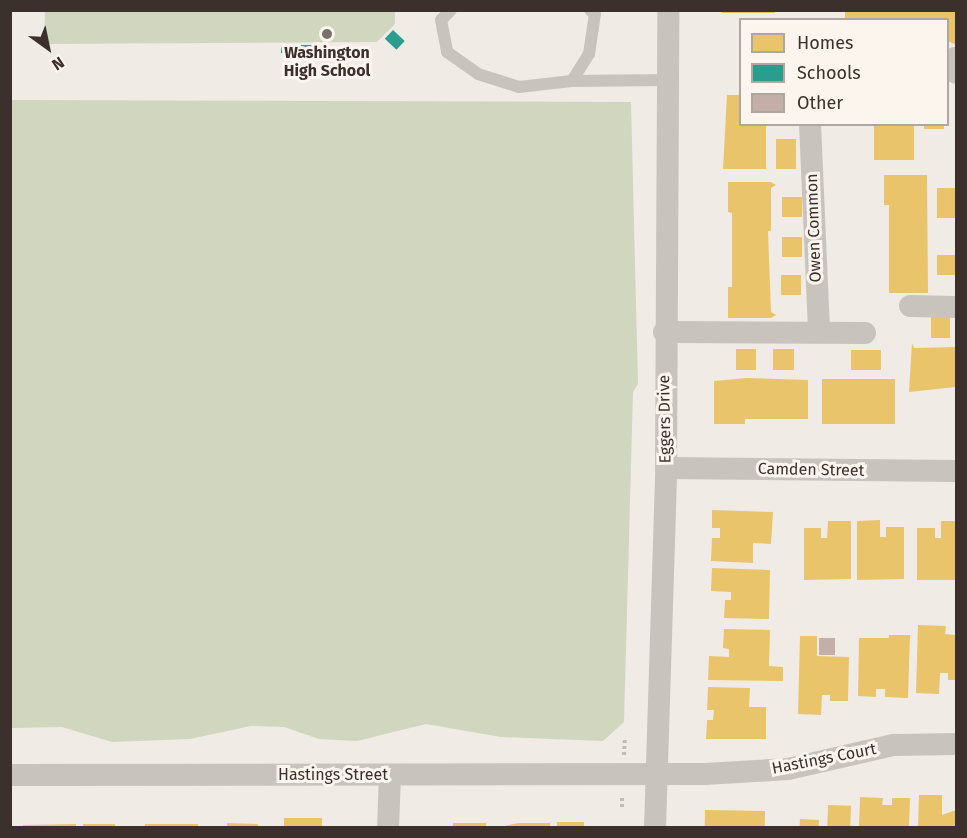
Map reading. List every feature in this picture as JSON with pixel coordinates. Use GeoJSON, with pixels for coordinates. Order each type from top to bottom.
{"type":"FeatureCollection","features":[{"type":"Feature","properties":{"kind":"street","name":"Eggers Drive"},"geometry":{"type":"LineString","coordinates":[[655,828],[666,468],[664,332],[668,10]]}},
{"type":"Feature","properties":{"kind":"street","name":"Owen Common"},"geometry":{"type":"LineString","coordinates":[[810,126],[819,331]]}},
{"type":"Feature","properties":{"kind":"street"},"geometry":{"type":"LineString","coordinates":[[910,306],[957,307]]}},
{"type":"Feature","properties":{"kind":"street"},"geometry":{"type":"LineString","coordinates":[[664,332],[865,333]]}},
{"type":"Feature","properties":{"kind":"street","name":"Camden Street"},"geometry":{"type":"LineString","coordinates":[[666,468],[957,471]]}},
{"type":"Feature","properties":{"kind":"street","name":"Hastings Court"},"geometry":{"type":"LineString","coordinates":[[655,774],[788,769],[894,745],[957,744]]}},
{"type":"Feature","properties":{"kind":"street","name":"Hastings Street"},"geometry":{"type":"LineString","coordinates":[[10,776],[655,774]]}},
{"type":"Feature","properties":{"kind":"street"},"geometry":{"type":"LineString","coordinates":[[388,828],[390,775]]}},
{"type":"Feature","properties":{"kind":"lane"},"geometry":{"type":"LineString","coordinates":[[451,10],[441,20],[447,52],[478,74],[519,87],[572,81],[667,80]]}},
{"type":"Feature","properties":{"kind":"lane"},"geometry":{"type":"LineString","coordinates":[[572,81],[589,54],[595,14],[590,10]]}},
{"type":"Feature","properties":{"kind":"green space"},"geometry":{"type":"Polygon","coordinates":[[[395,10],[395,24],[377,42],[44,44],[45,11],[395,10]]]}},
{"type":"Feature","properties":{"kind":"green space"},"geometry":{"type":"Polygon","coordinates":[[[11,100],[631,102],[638,384],[633,392],[624,722],[603,741],[501,737],[426,724],[357,741],[319,739],[284,727],[251,726],[190,739],[112,742],[62,727],[11,728],[11,100]]]}},
{"type":"Feature","properties":{"kind":"building: Homes"},"geometry":{"type":"Polygon","coordinates":[[[722,10],[775,10],[775,13],[722,13],[722,10]]]}},
{"type":"Feature","properties":{"kind":"building: Homes"},"geometry":{"type":"Polygon","coordinates":[[[845,10],[956,10],[956,45],[949,42],[949,18],[845,18],[845,10]]]}},
{"type":"Feature","properties":{"kind":"building: Homes"},"geometry":{"type":"Polygon","coordinates":[[[727,95],[739,95],[739,126],[766,126],[766,169],[723,169],[727,95]]]}},
{"type":"Feature","properties":{"kind":"building: Homes"},"geometry":{"type":"Polygon","coordinates":[[[874,126],[914,126],[914,160],[874,160],[874,126]]]}},
{"type":"Feature","properties":{"kind":"building: Homes"},"geometry":{"type":"Polygon","coordinates":[[[924,126],[944,126],[944,129],[924,129],[924,126]]]}},
{"type":"Feature","properties":{"kind":"building: Homes"},"geometry":{"type":"Polygon","coordinates":[[[776,139],[796,139],[796,169],[776,169],[776,139]]]}},
{"type":"Feature","properties":{"kind":"building: Homes"},"geometry":{"type":"Polygon","coordinates":[[[884,175],[927,175],[928,293],[889,293],[889,205],[884,205],[884,175]]]}},
{"type":"Feature","properties":{"kind":"building: Homes"},"geometry":{"type":"Polygon","coordinates":[[[728,182],[771,182],[776,185],[771,188],[771,231],[768,231],[771,312],[776,315],[771,318],[728,318],[728,287],[732,287],[732,213],[728,212],[728,182]]]}},
{"type":"Feature","properties":{"kind":"building: Homes"},"geometry":{"type":"Polygon","coordinates":[[[937,188],[956,188],[956,218],[937,218],[937,188]]]}},
{"type":"Feature","properties":{"kind":"building: Homes"},"geometry":{"type":"Polygon","coordinates":[[[782,197],[802,197],[802,217],[782,217],[782,197]]]}},
{"type":"Feature","properties":{"kind":"building: Homes"},"geometry":{"type":"Polygon","coordinates":[[[782,237],[802,237],[802,257],[782,257],[782,237]]]}},
{"type":"Feature","properties":{"kind":"building: Homes"},"geometry":{"type":"Polygon","coordinates":[[[937,255],[956,255],[956,275],[937,275],[937,255]]]}},
{"type":"Feature","properties":{"kind":"building: Homes"},"geometry":{"type":"Polygon","coordinates":[[[781,275],[801,275],[801,295],[781,295],[781,275]]]}},
{"type":"Feature","properties":{"kind":"building: Homes"},"geometry":{"type":"Polygon","coordinates":[[[931,317],[950,317],[950,338],[931,338],[931,317]]]}},
{"type":"Feature","properties":{"kind":"building: Homes"},"geometry":{"type":"Polygon","coordinates":[[[912,343],[914,348],[956,347],[956,387],[909,392],[912,343]]]}},
{"type":"Feature","properties":{"kind":"building: Homes"},"geometry":{"type":"Polygon","coordinates":[[[736,349],[756,349],[756,370],[736,370],[736,349]]]}},
{"type":"Feature","properties":{"kind":"building: Homes"},"geometry":{"type":"Polygon","coordinates":[[[773,349],[794,349],[794,370],[773,370],[773,349]]]}},
{"type":"Feature","properties":{"kind":"building: Homes"},"geometry":{"type":"Polygon","coordinates":[[[851,350],[881,350],[881,370],[851,370],[851,350]]]}},
{"type":"Feature","properties":{"kind":"building: Homes"},"geometry":{"type":"Polygon","coordinates":[[[747,378],[808,380],[808,419],[745,419],[745,424],[714,424],[714,381],[747,378]]]}},
{"type":"Feature","properties":{"kind":"building: Homes"},"geometry":{"type":"Polygon","coordinates":[[[822,379],[895,379],[895,424],[822,424],[822,379]]]}},
{"type":"Feature","properties":{"kind":"building: Homes"},"geometry":{"type":"Polygon","coordinates":[[[712,510],[773,512],[771,544],[753,543],[753,563],[711,561],[712,538],[720,538],[720,528],[712,528],[712,510]]]}},
{"type":"Feature","properties":{"kind":"building: Homes"},"geometry":{"type":"Polygon","coordinates":[[[880,520],[880,537],[886,537],[886,527],[904,527],[904,579],[857,580],[857,521],[880,520]]]}},
{"type":"Feature","properties":{"kind":"building: Homes"},"geometry":{"type":"Polygon","coordinates":[[[828,521],[851,521],[851,579],[804,580],[804,528],[821,528],[821,538],[827,538],[828,521]]]}},
{"type":"Feature","properties":{"kind":"building: Homes"},"geometry":{"type":"Polygon","coordinates":[[[941,521],[956,521],[956,580],[917,580],[917,528],[935,528],[935,538],[941,538],[941,521]]]}},
{"type":"Feature","properties":{"kind":"building: Homes"},"geometry":{"type":"Polygon","coordinates":[[[712,568],[770,570],[769,619],[724,618],[725,600],[731,600],[731,592],[711,591],[712,568]]]}},
{"type":"Feature","properties":{"kind":"building: Homes"},"geometry":{"type":"Polygon","coordinates":[[[918,625],[946,626],[945,634],[956,635],[956,680],[948,680],[948,673],[940,673],[939,694],[916,693],[918,625]]]}},
{"type":"Feature","properties":{"kind":"building: Homes"},"geometry":{"type":"Polygon","coordinates":[[[724,629],[770,630],[769,666],[783,667],[783,681],[708,680],[709,656],[729,657],[729,649],[723,648],[724,629]]]}},
{"type":"Feature","properties":{"kind":"building: Homes"},"geometry":{"type":"Polygon","coordinates":[[[889,635],[910,635],[908,698],[885,697],[885,689],[876,689],[876,697],[858,696],[859,638],[889,638],[889,635]]]}},
{"type":"Feature","properties":{"kind":"building: Homes"},"geometry":{"type":"Polygon","coordinates":[[[800,636],[817,636],[817,656],[849,657],[848,701],[830,701],[830,695],[822,695],[821,715],[798,714],[800,636]]]}},
{"type":"Feature","properties":{"kind":"building: Homes"},"geometry":{"type":"Polygon","coordinates":[[[708,687],[750,688],[749,707],[766,707],[766,739],[706,739],[707,720],[713,720],[714,710],[707,710],[708,687]]]}},
{"type":"Feature","properties":{"kind":"building: Homes"},"geometry":{"type":"Polygon","coordinates":[[[919,795],[942,795],[942,815],[956,810],[956,828],[918,828],[919,795]]]}},
{"type":"Feature","properties":{"kind":"building: Homes"},"geometry":{"type":"Polygon","coordinates":[[[860,797],[883,798],[882,805],[892,805],[892,798],[910,798],[909,828],[859,828],[860,797]]]}},
{"type":"Feature","properties":{"kind":"building: Homes"},"geometry":{"type":"Polygon","coordinates":[[[828,805],[851,806],[850,828],[827,828],[828,805]]]}},
{"type":"Feature","properties":{"kind":"building: Homes"},"geometry":{"type":"Polygon","coordinates":[[[705,810],[765,811],[765,828],[705,827],[705,810]]]}},
{"type":"Feature","properties":{"kind":"building: Homes"},"geometry":{"type":"Polygon","coordinates":[[[284,818],[322,818],[322,828],[284,828],[284,818]]]}},
{"type":"Feature","properties":{"kind":"building: Homes"},"geometry":{"type":"Polygon","coordinates":[[[800,819],[819,820],[819,828],[800,828],[800,819]]]}},
{"type":"Feature","properties":{"kind":"building: Homes"},"geometry":{"type":"Polygon","coordinates":[[[557,822],[584,822],[584,828],[557,828],[557,822]]]}},
{"type":"Feature","properties":{"kind":"building: Homes"},"geometry":{"type":"Polygon","coordinates":[[[227,823],[258,824],[258,828],[227,828],[227,823]]]}},
{"type":"Feature","properties":{"kind":"building: Homes"},"geometry":{"type":"Polygon","coordinates":[[[453,823],[486,823],[486,828],[453,828],[453,823]]]}},
{"type":"Feature","properties":{"kind":"building: Homes"},"geometry":{"type":"Polygon","coordinates":[[[518,823],[550,823],[550,828],[496,828],[518,823]]]}},
{"type":"Feature","properties":{"kind":"building: Homes"},"geometry":{"type":"Polygon","coordinates":[[[76,824],[76,828],[23,828],[23,825],[76,824]]]}},
{"type":"Feature","properties":{"kind":"building: Homes"},"geometry":{"type":"Polygon","coordinates":[[[83,824],[115,824],[115,828],[83,828],[83,824]]]}},
{"type":"Feature","properties":{"kind":"building: Homes"},"geometry":{"type":"Polygon","coordinates":[[[145,824],[198,824],[198,828],[145,828],[145,824]]]}},
{"type":"Feature","properties":{"kind":"building: Schools"},"geometry":{"type":"Polygon","coordinates":[[[393,30],[405,41],[397,50],[385,39],[393,30]]]}},
{"type":"Feature","properties":{"kind":"building: Schools"},"geometry":{"type":"Polygon","coordinates":[[[281,45],[314,45],[314,53],[281,53],[281,45]]]}},
{"type":"Feature","properties":{"kind":"building: Other"},"geometry":{"type":"Polygon","coordinates":[[[819,638],[835,638],[835,655],[819,655],[819,638]]]}},
{"type":"Feature","properties":{"kind":"place","name":"Washington High School"},"geometry":{"type":"Point","coordinates":[327,34]}}]}
